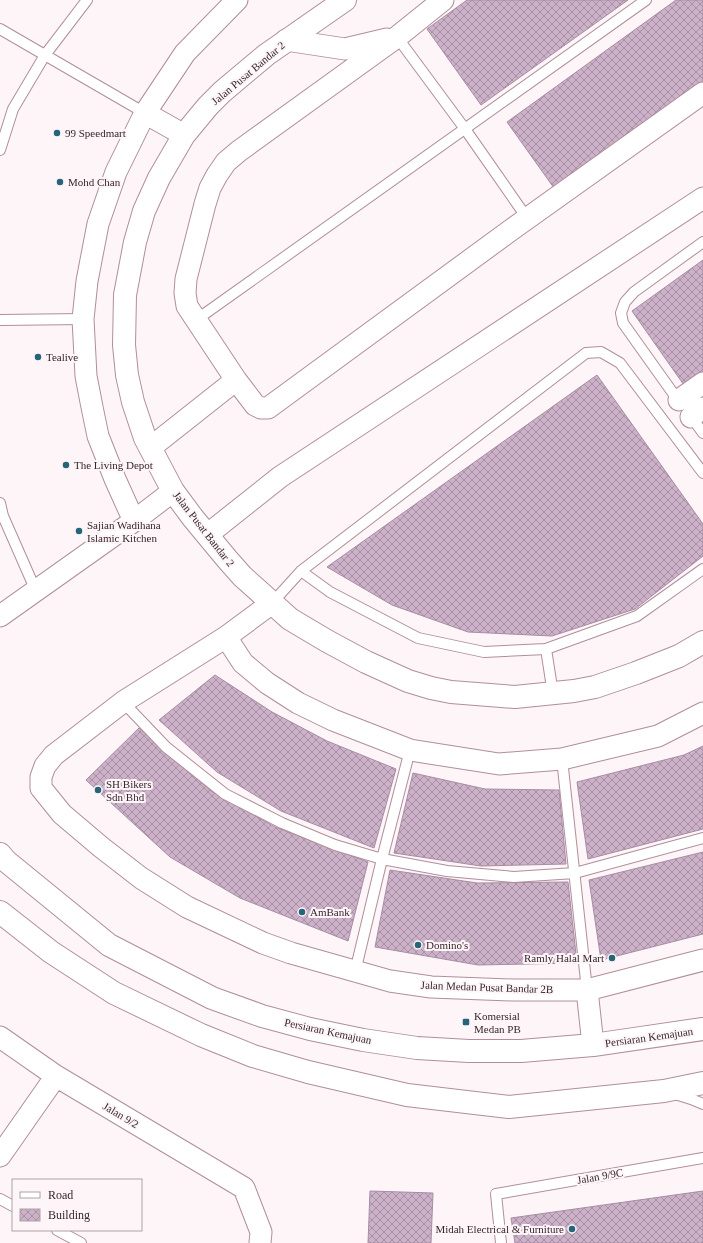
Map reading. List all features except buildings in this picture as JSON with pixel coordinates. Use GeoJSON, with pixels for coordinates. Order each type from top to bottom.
{"type":"FeatureCollection","features":[{"type":"Feature","properties":{"kind":"main road"},"geometry":{"type":"LineString","coordinates":[[308,24],[314,16],[320,0]]}},
{"type":"Feature","properties":{"kind":"main road","name":"Jalan Pusat Bandar 2"},"geometry":{"type":"LineString","coordinates":[[345,0],[286,40],[222,92],[184,135],[159,178],[144,211],[135,242],[125,295],[124,345],[127,375],[133,402],[150,448],[173,491],[192,518],[242,576],[290,619],[366,662],[408,681],[465,694],[516,697],[553,694],[595,687],[636,674],[678,656],[703,642]]}},
{"type":"Feature","properties":{"kind":"main road","name":"Persiaran Kemajuan"},"geometry":{"type":"LineString","coordinates":[[0,854],[6,861],[109,945],[212,998],[262,1016],[310,1029],[363,1040],[417,1048],[469,1051],[521,1051],[593,1045],[703,1029]]}},
{"type":"Feature","properties":{"kind":"main road"},"geometry":{"type":"LineString","coordinates":[[0,912],[51,952],[114,993],[201,1035],[253,1056],[308,1072],[407,1095],[509,1107],[664,1091],[703,1083]]}},
{"type":"Feature","properties":{"kind":"street"},"geometry":{"type":"LineString","coordinates":[[134,521],[98,436],[86,376],[83,319],[87,281],[98,224],[116,172],[145,113],[186,53],[237,0]]}},
{"type":"Feature","properties":{"kind":"street"},"geometry":{"type":"LineString","coordinates":[[443,0],[396,37],[238,151],[226,162],[216,175],[204,204],[186,279],[185,292],[187,306],[236,380],[255,405],[261,408],[268,408],[527,218],[703,93]]}},
{"type":"Feature","properties":{"kind":"street"},"geometry":{"type":"LineString","coordinates":[[286,40],[345,49],[396,37]]}},
{"type":"Feature","properties":{"kind":"street"},"geometry":{"type":"LineString","coordinates":[[345,49],[348,72]]}},
{"type":"Feature","properties":{"kind":"street"},"geometry":{"type":"LineString","coordinates":[[145,113],[184,135]]}},
{"type":"Feature","properties":{"kind":"street"},"geometry":{"type":"LineString","coordinates":[[207,535],[280,477],[703,198]]}},
{"type":"Feature","properties":{"kind":"street"},"geometry":{"type":"LineString","coordinates":[[150,448],[236,380]]}},
{"type":"Feature","properties":{"kind":"street"},"geometry":{"type":"LineString","coordinates":[[679,400],[703,382]]}},
{"type":"Feature","properties":{"kind":"street"},"geometry":{"type":"LineString","coordinates":[[0,616],[134,521],[173,491]]}},
{"type":"Feature","properties":{"kind":"street","name":"Jalan Medan Pusat Bandar 2B"},"geometry":{"type":"LineString","coordinates":[[272,603],[226,637],[123,702],[54,755],[44,766],[41,777],[41,788],[62,814],[141,878],[187,906],[262,943],[291,953],[390,981],[431,987],[513,990],[587,990],[703,960]]}},
{"type":"Feature","properties":{"kind":"street"},"geometry":{"type":"LineString","coordinates":[[226,637],[244,663],[267,683],[298,703],[333,720],[410,750],[499,764],[562,759],[658,736],[703,713]]}},
{"type":"Feature","properties":{"kind":"street"},"geometry":{"type":"LineString","coordinates":[[587,990],[593,1045]]}},
{"type":"Feature","properties":{"kind":"street","name":"Jalan 9/2"},"geometry":{"type":"LineString","coordinates":[[0,1037],[56,1076],[244,1188],[261,1232],[260,1243]]}},
{"type":"Feature","properties":{"kind":"street"},"geometry":{"type":"LineString","coordinates":[[0,1156],[56,1076]]}},
{"type":"Feature","properties":{"kind":"lane"},"geometry":{"type":"LineString","coordinates":[[0,150],[13,109],[45,55],[87,0]]}},
{"type":"Feature","properties":{"kind":"lane"},"geometry":{"type":"LineString","coordinates":[[196,320],[646,0]]}},
{"type":"Feature","properties":{"kind":"lane"},"geometry":{"type":"LineString","coordinates":[[0,29],[145,113]]}},
{"type":"Feature","properties":{"kind":"lane"},"geometry":{"type":"LineString","coordinates":[[396,37],[465,129],[527,218]]}},
{"type":"Feature","properties":{"kind":"lane"},"geometry":{"type":"LineString","coordinates":[[699,420],[679,400],[622,323],[621,313],[625,302],[634,292],[703,242]]}},
{"type":"Feature","properties":{"kind":"lane"},"geometry":{"type":"LineString","coordinates":[[0,320],[83,319]]}},
{"type":"Feature","properties":{"kind":"lane"},"geometry":{"type":"LineString","coordinates":[[272,603],[301,571],[586,353],[601,352],[620,363],[703,473]]}},
{"type":"Feature","properties":{"kind":"lane"},"geometry":{"type":"LineString","coordinates":[[0,503],[3,516],[36,591]]}},
{"type":"Feature","properties":{"kind":"lane"},"geometry":{"type":"LineString","coordinates":[[301,571],[330,592],[418,638],[484,652],[546,649],[636,616],[703,569]]}},
{"type":"Feature","properties":{"kind":"lane"},"geometry":{"type":"LineString","coordinates":[[546,649],[553,694]]}},
{"type":"Feature","properties":{"kind":"lane"},"geometry":{"type":"LineString","coordinates":[[123,702],[166,746],[226,794],[282,822],[335,845],[382,859],[447,870],[514,877],[575,873],[703,838]]}},
{"type":"Feature","properties":{"kind":"lane"},"geometry":{"type":"LineString","coordinates":[[355,972],[410,750]]}},
{"type":"Feature","properties":{"kind":"lane"},"geometry":{"type":"LineString","coordinates":[[562,759],[587,990]]}},
{"type":"Feature","properties":{"kind":"lane"},"geometry":{"type":"LineString","coordinates":[[664,1091],[691,1098],[703,1104]]}},
{"type":"Feature","properties":{"kind":"lane","name":"Jalan 9/9C"},"geometry":{"type":"LineString","coordinates":[[501,1243],[496,1194],[703,1158]]}},
{"type":"Feature","properties":{"kind":"lane"},"geometry":{"type":"LineString","coordinates":[[0,1199],[12,1205]]}},
{"type":"Feature","properties":{"kind":"lane"},"geometry":{"type":"LineString","coordinates":[[59,1231],[81,1243]]}},
{"type":"Feature","properties":{"kind":"place","name":"99 Speedmart"},"geometry":{"type":"Point","coordinates":[57,133]}},
{"type":"Feature","properties":{"kind":"place","name":"Mohd Chan"},"geometry":{"type":"Point","coordinates":[60,182]}},
{"type":"Feature","properties":{"kind":"place","name":"Tealive"},"geometry":{"type":"Point","coordinates":[38,357]}},
{"type":"Feature","properties":{"kind":"place","name":"The Living Depot"},"geometry":{"type":"Point","coordinates":[66,465]}},
{"type":"Feature","properties":{"kind":"place","name":"Sajian Wadihana Islamic Kitchen"},"geometry":{"type":"Point","coordinates":[79,531]}},
{"type":"Feature","properties":{"kind":"place","name":"SH Bikers Sdn Bhd"},"geometry":{"type":"Point","coordinates":[98,790]}},
{"type":"Feature","properties":{"kind":"place","name":"AmBank"},"geometry":{"type":"Point","coordinates":[302,912]}},
{"type":"Feature","properties":{"kind":"place","name":"Domino's"},"geometry":{"type":"Point","coordinates":[418,945]}},
{"type":"Feature","properties":{"kind":"place","name":"Ramly Halal Mart"},"geometry":{"type":"Point","coordinates":[612,958]}},
{"type":"Feature","properties":{"kind":"place","name":"Komersial Medan PB"},"geometry":{"type":"Point","coordinates":[466,1022]}},
{"type":"Feature","properties":{"kind":"place","name":"Midah Electrical & Furniture"},"geometry":{"type":"Point","coordinates":[572,1229]}}]}
